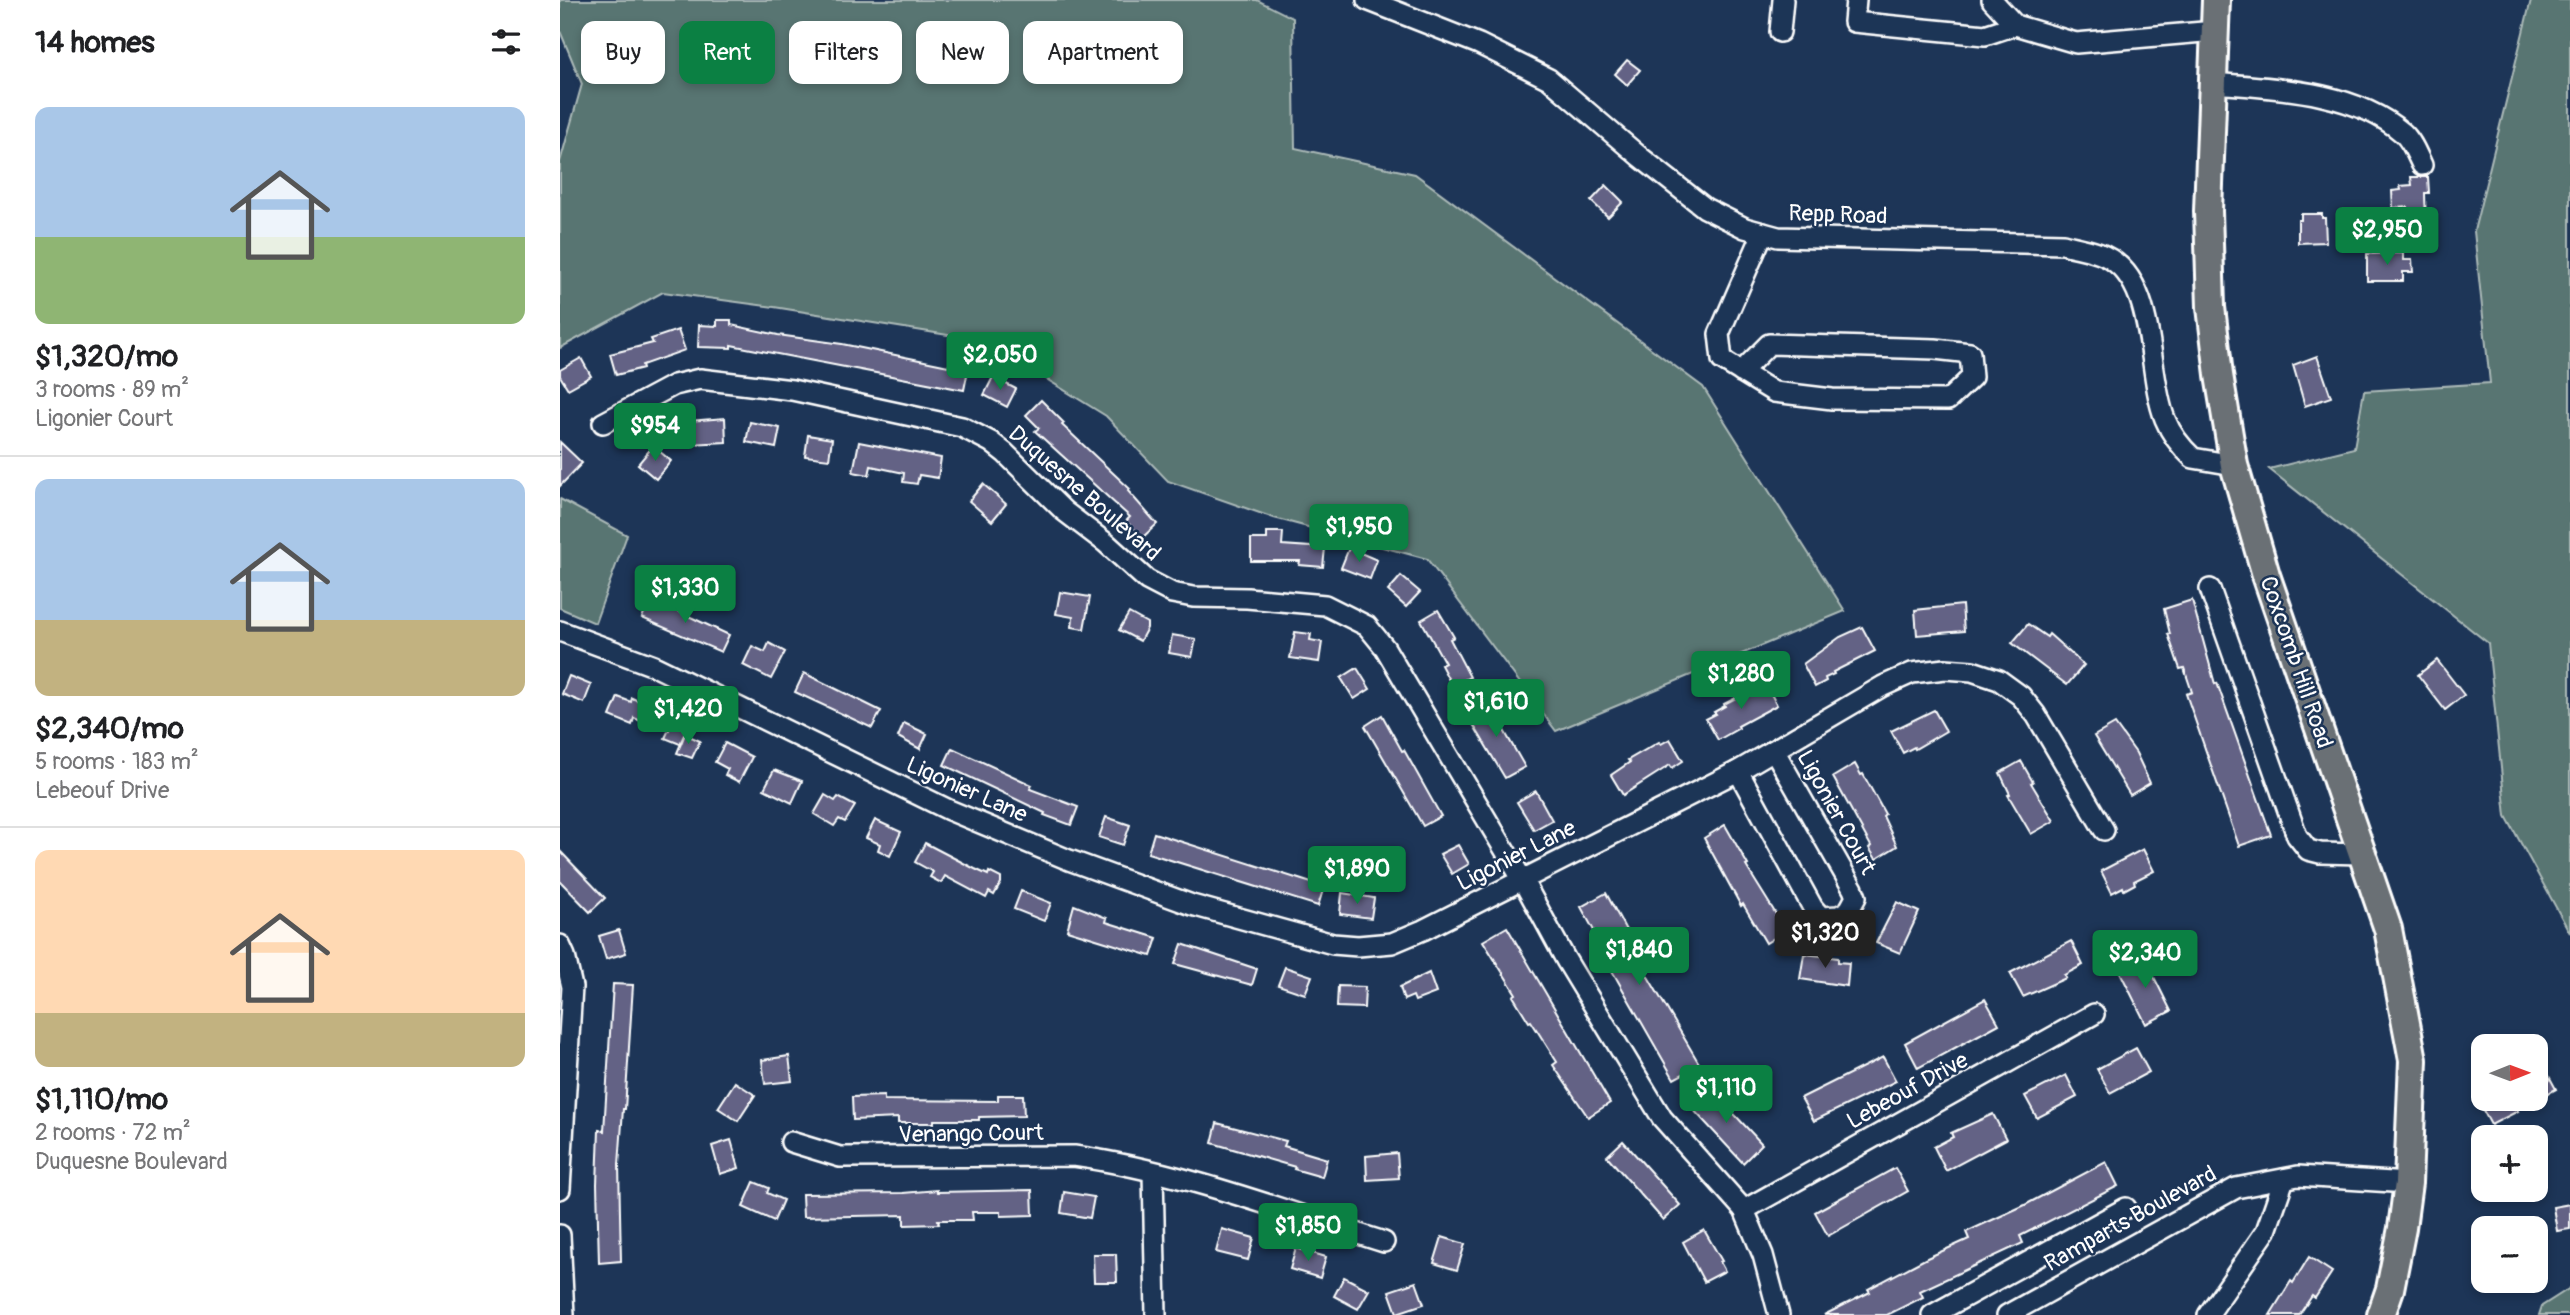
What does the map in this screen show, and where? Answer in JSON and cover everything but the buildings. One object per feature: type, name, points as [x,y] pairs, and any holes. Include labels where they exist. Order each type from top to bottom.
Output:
[{"type":"main road","name":"Coxcomb Hill Road","points":[[2216,0],[2208,211],[2211,307],[2234,465],[2266,575],[2388,929],[2413,1060],[2408,1182],[2397,1252],[2381,1315]]},
{"type":"street","name":"Repp Road","points":[[1367,0],[1479,44],[1549,79],[1704,208],[1745,229],[1778,237],[1838,240],[2063,244],[2105,256],[2123,269],[2135,287],[2142,305],[2164,417],[2173,435],[2193,458],[2234,465]]},
{"type":"street","points":[[1780,32],[1783,0]]},
{"type":"street","points":[[1856,0],[1854,22],[1985,36],[2015,25]]},
{"type":"street","points":[[1992,0],[2015,25],[2076,43],[2215,31]]},
{"type":"street","points":[[2213,83],[2297,90],[2343,102],[2383,118],[2405,135],[2422,165]]},
{"type":"street","points":[[1741,372],[1769,344],[1935,349],[1970,353],[1972,377],[1948,400],[1845,399],[1774,392],[1741,372],[1722,360],[1719,334],[1763,233]]},
{"type":"street","name":"Duquesne Boulevard","points":[[603,423],[674,386],[699,379],[792,390],[962,427],[998,447],[1064,511],[1147,580],[1172,593],[1193,597],[1247,597],[1325,605],[1367,626],[1385,648],[1522,878],[1566,960],[1662,1118],[1744,1210],[1763,1255],[1779,1315]]},
{"type":"street","points":[[2210,589],[2297,836],[2308,850],[2320,853],[2362,854]]},
{"type":"street","name":"Ligonier Lane","points":[[560,631],[654,666],[949,810],[1069,860],[1192,905],[1333,944],[1358,946],[1392,943],[1423,930],[1738,771],[1883,685],[1912,673],[1945,669],[1972,671],[1998,680],[2021,696],[2036,715],[2104,830]]},
{"type":"street","name":"Ligonier Court","points":[[1738,771],[1813,908],[1821,917],[1830,918],[1849,910],[1856,897],[1853,889],[1774,750]]},
{"type":"street","points":[[560,945],[572,987],[560,1189]]},
{"type":"street","name":"Lebeouf Drive","points":[[1744,1210],[2094,1014]]},
{"type":"street","name":"Venango Court","points":[[791,1142],[840,1157],[1074,1156],[1112,1161],[1240,1194],[1290,1213],[1384,1242]]},
{"type":"street","points":[[1153,1172],[1156,1315]]},
{"type":"street","name":"Ramparts Boulevard","points":[[2007,1315],[2236,1188],[2298,1176],[2408,1182]]},
{"type":"street","points":[[2208,1315],[2266,1231],[2284,1179]]},
{"type":"street","points":[[1932,1315],[2126,1208]]},
{"type":"street","points":[[560,1235],[564,1315]]},
{"type":"green space","points":[[560,0],[1257,0],[1293,18],[1295,148],[1415,174],[1703,387],[1845,611],[1556,731],[1427,559],[1274,518],[1168,481],[1106,416],[985,341],[663,292],[560,348],[560,162],[582,84],[665,84],[665,21],[581,21],[581,82],[560,31]]},
{"type":"green space","points":[[2531,0],[2570,0],[2570,933],[2506,816],[2488,643],[2269,469],[2354,448],[2364,391],[2490,383],[2474,231]]},
{"type":"green space","points":[[560,499],[627,535],[595,623],[560,608]]},
{"type":"green space","points":[[2570,1288],[2570,1315],[2539,1315],[2542,1306]]}]
